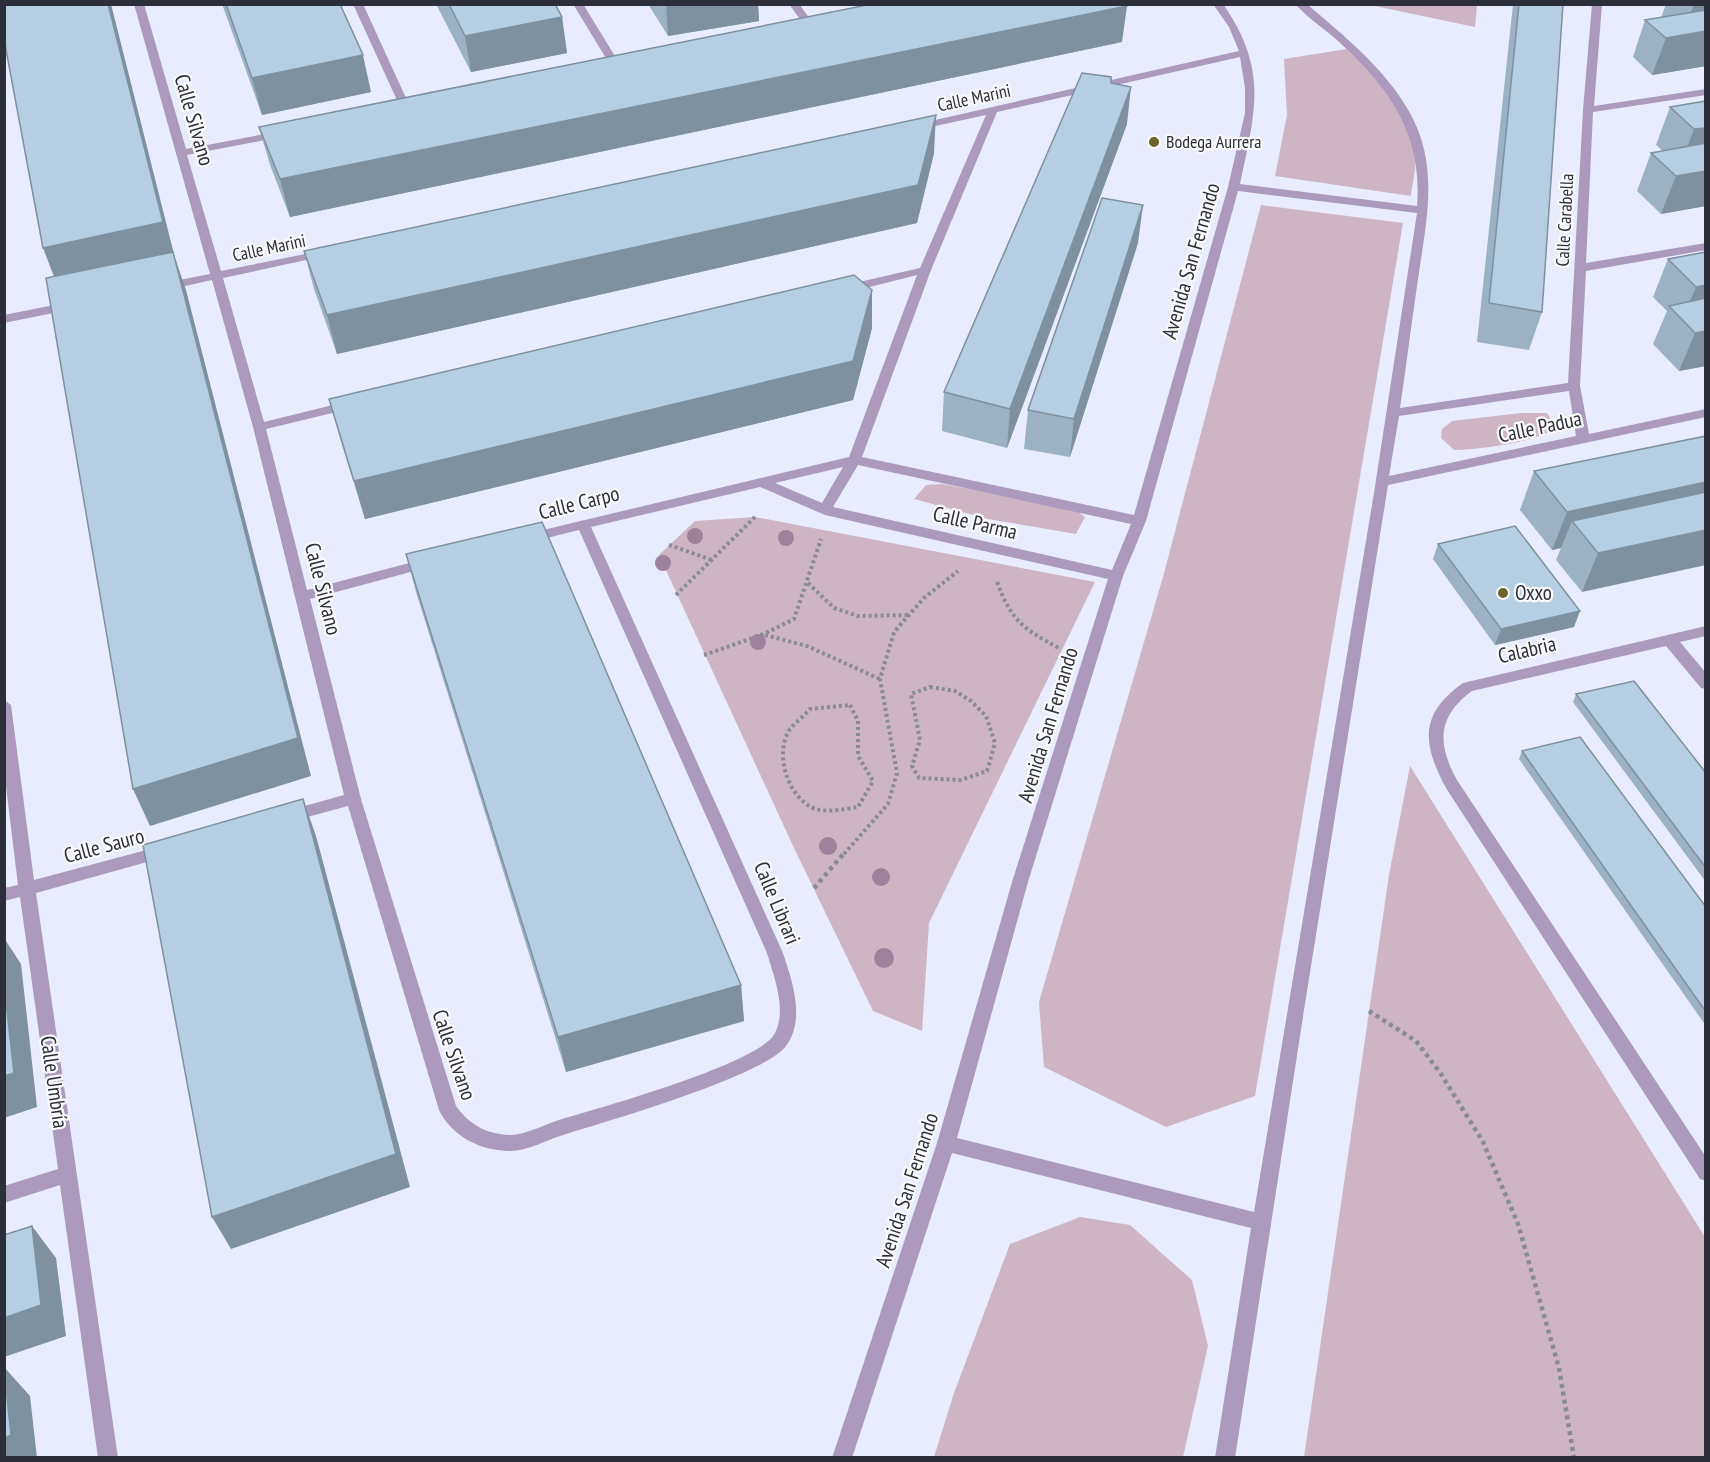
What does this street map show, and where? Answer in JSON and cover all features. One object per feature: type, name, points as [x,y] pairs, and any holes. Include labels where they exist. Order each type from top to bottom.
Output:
[{"type":"street","name":"Calle Silvano","points":[[139,4],[259,427],[353,799],[448,1110],[461,1128],[479,1139],[512,1143]]},
{"type":"street","points":[[358,4],[400,110],[418,107]]},
{"type":"street","points":[[578,4],[616,66]]},
{"type":"street","points":[[794,4],[817,26],[800,29]]},
{"type":"street","name":"Avenida San Fernando","points":[[842,1458],[946,1143],[1020,882],[1116,576],[1139,521],[1234,187],[1250,113],[1250,88],[1245,53],[1234,27],[1218,4]]},
{"type":"street","points":[[1225,1458],[1261,1222],[1394,413],[1421,210],[1424,168],[1417,134],[1403,106],[1365,62],[1300,4]]},
{"type":"street","name":"Calle Carabella","points":[[1584,438],[1574,386],[1588,111],[1598,4]]},
{"type":"street","name":"Calle Marini","points":[[911,129],[1245,53]]},
{"type":"street","points":[[604,68],[628,64]]},
{"type":"street","points":[[1588,111],[1706,92]]},
{"type":"street","points":[[761,482],[825,510],[854,460],[925,270],[992,112]]},
{"type":"street","points":[[182,153],[294,131]]},
{"type":"street","points":[[1234,187],[1421,210]]},
{"type":"street","points":[[1580,268],[1706,246]]},
{"type":"street","name":"Calle Marini","points":[[145,291],[343,249]]},
{"type":"street","points":[[833,292],[925,270]]},
{"type":"street","points":[[4,319],[86,303]]},
{"type":"street","points":[[1394,413],[1574,386]]},
{"type":"street","points":[[259,427],[362,402]]},
{"type":"street","name":"Calle Padua","points":[[1382,482],[1706,413]]},
{"type":"street","name":"Calle Parma","points":[[854,460],[1139,521]]},
{"type":"street","name":"Calle Carpo","points":[[516,541],[854,460]]},
{"type":"street","name":"Calle Parma","points":[[825,510],[1116,576]]},
{"type":"street","name":"Calle Librari","points":[[512,1143],[725,1073],[761,1057],[779,1044],[787,1028],[786,992],[775,953],[583,524]]},
{"type":"street","points":[[303,596],[437,561]]},
{"type":"street","name":"Calabria","points":[[1706,631],[1494,679],[1468,687],[1454,696],[1444,708],[1437,728],[1436,751],[1451,784],[1706,1173]]},
{"type":"street","points":[[1669,639],[1706,684]]},
{"type":"street","name":"Calle Umbría","points":[[4,705],[27,889],[108,1458]]},
{"type":"street","points":[[274,820],[353,799]]},
{"type":"street","name":"Calle Sauro","points":[[4,896],[184,845]]},
{"type":"street","points":[[946,1143],[1261,1222]]},
{"type":"street","points":[[4,1195],[67,1174]]},
{"type":"path","points":[[676,595],[755,517]]},
{"type":"path","points":[[704,655],[764,634],[794,619],[824,530]]},
{"type":"path","points":[[669,545],[712,560]]},
{"type":"path","points":[[814,888],[888,804],[897,773],[880,679],[894,632],[924,598],[966,565]]},
{"type":"path","points":[[993,571],[1008,610],[1033,634],[1062,650]]},
{"type":"path","points":[[808,583],[834,608],[842,611],[858,616],[909,615]]},
{"type":"path","points":[[764,634],[807,646],[880,679]]},
{"type":"path","points":[[930,687],[955,691],[971,701],[986,717],[995,742],[987,771],[962,780],[919,778],[912,766],[920,740],[911,694],[930,687]]},
{"type":"path","points":[[850,705],[858,721],[858,756],[873,782],[858,807],[836,810],[812,808],[794,791],[782,767],[789,731],[810,709],[850,705]]},
{"type":"path","points":[[1369,1011],[1416,1041],[1442,1074],[1484,1142],[1518,1224],[1528,1257],[1559,1368],[1574,1458]]},
{"type":"shaded area","points":[[1370,5],[1477,5],[1475,27]]},
{"type":"shaded area","points":[[1347,49],[1391,96],[1406,124],[1412,139],[1415,160],[1411,196],[1275,176],[1287,115],[1284,59]]},
{"type":"shaded area","points":[[1261,205],[1403,223],[1255,1096],[1166,1127],[1044,1067],[1039,1002],[1163,577]]},
{"type":"shaded area","points":[[1521,413],[1547,413],[1556,428],[1534,438],[1492,447],[1454,450],[1441,438],[1442,429],[1452,421]]},
{"type":"shaded area","points":[[942,484],[1073,508],[1085,517],[1076,534],[988,519],[914,499],[926,485]]},
{"type":"shaded area","points":[[755,517],[1095,582],[929,923],[922,1031],[873,1011],[794,848],[659,555],[695,521]]},
{"type":"shaded area","points":[[1410,766],[1705,1237],[1705,1457],[1304,1457],[1389,875]]},
{"type":"shaded area","points":[[1080,1217],[1130,1225],[1192,1280],[1208,1346],[1183,1457],[934,1457],[954,1393],[1010,1244]]},
{"type":"building","points":[[4,4],[108,4],[163,222],[43,248],[4,39]]},
{"type":"building","points":[[226,4],[340,4],[363,55],[252,78]]},
{"type":"building","points":[[449,4],[555,4],[562,17],[465,36]]},
{"type":"building","points":[[872,4],[1125,4],[1127,6],[280,179],[259,127]]},
{"type":"building","points":[[1519,4],[1563,4],[1542,312],[1489,303]]},
{"type":"building","points":[[1706,10],[1706,31],[1666,38],[1645,20]]},
{"type":"building","points":[[1082,73],[1111,77],[1111,83],[1131,87],[1010,409],[944,392]]},
{"type":"building","points":[[1706,101],[1706,128],[1694,129],[1670,107]]},
{"type":"building","points":[[936,115],[918,185],[327,315],[304,251]]},
{"type":"building","points":[[1706,143],[1706,171],[1676,176],[1651,153]]},
{"type":"building","points":[[1102,198],[1143,205],[1074,419],[1028,410]]},
{"type":"building","points":[[173,252],[298,738],[133,789],[46,278]]},
{"type":"building","points":[[1706,252],[1706,285],[1696,287],[1668,259]]},
{"type":"building","points":[[854,275],[872,290],[853,361],[354,481],[329,399]]},
{"type":"building","points":[[1706,298],[1706,331],[1695,333],[1669,306]]},
{"type":"building","points":[[1706,436],[1706,482],[1567,512],[1534,471]]},
{"type":"building","points":[[1706,492],[1706,530],[1598,553],[1572,521]]},
{"type":"building","points":[[542,522],[741,985],[558,1037],[406,554]]},
{"type":"building","name":"Oxxo","points":[[1515,526],[1580,611],[1501,629],[1438,544]]},
{"type":"building","points":[[1634,681],[1706,773],[1706,868],[1576,694]]},
{"type":"building","points":[[1580,737],[1706,907],[1706,1012],[1522,751]]},
{"type":"building","points":[[303,799],[396,1154],[212,1217],[143,845]]},
{"type":"building","points":[[4,985],[14,1073],[4,1076]]},
{"type":"building","points":[[32,1226],[41,1305],[4,1318],[4,1235]]},
{"type":"building","points":[[4,1371],[11,1435],[4,1438]]},
{"type":"place","name":"Bodega Aurrera","points":[[1154,142]]},
{"type":"place","name":"Oxxo","points":[[1503,593]]}]
